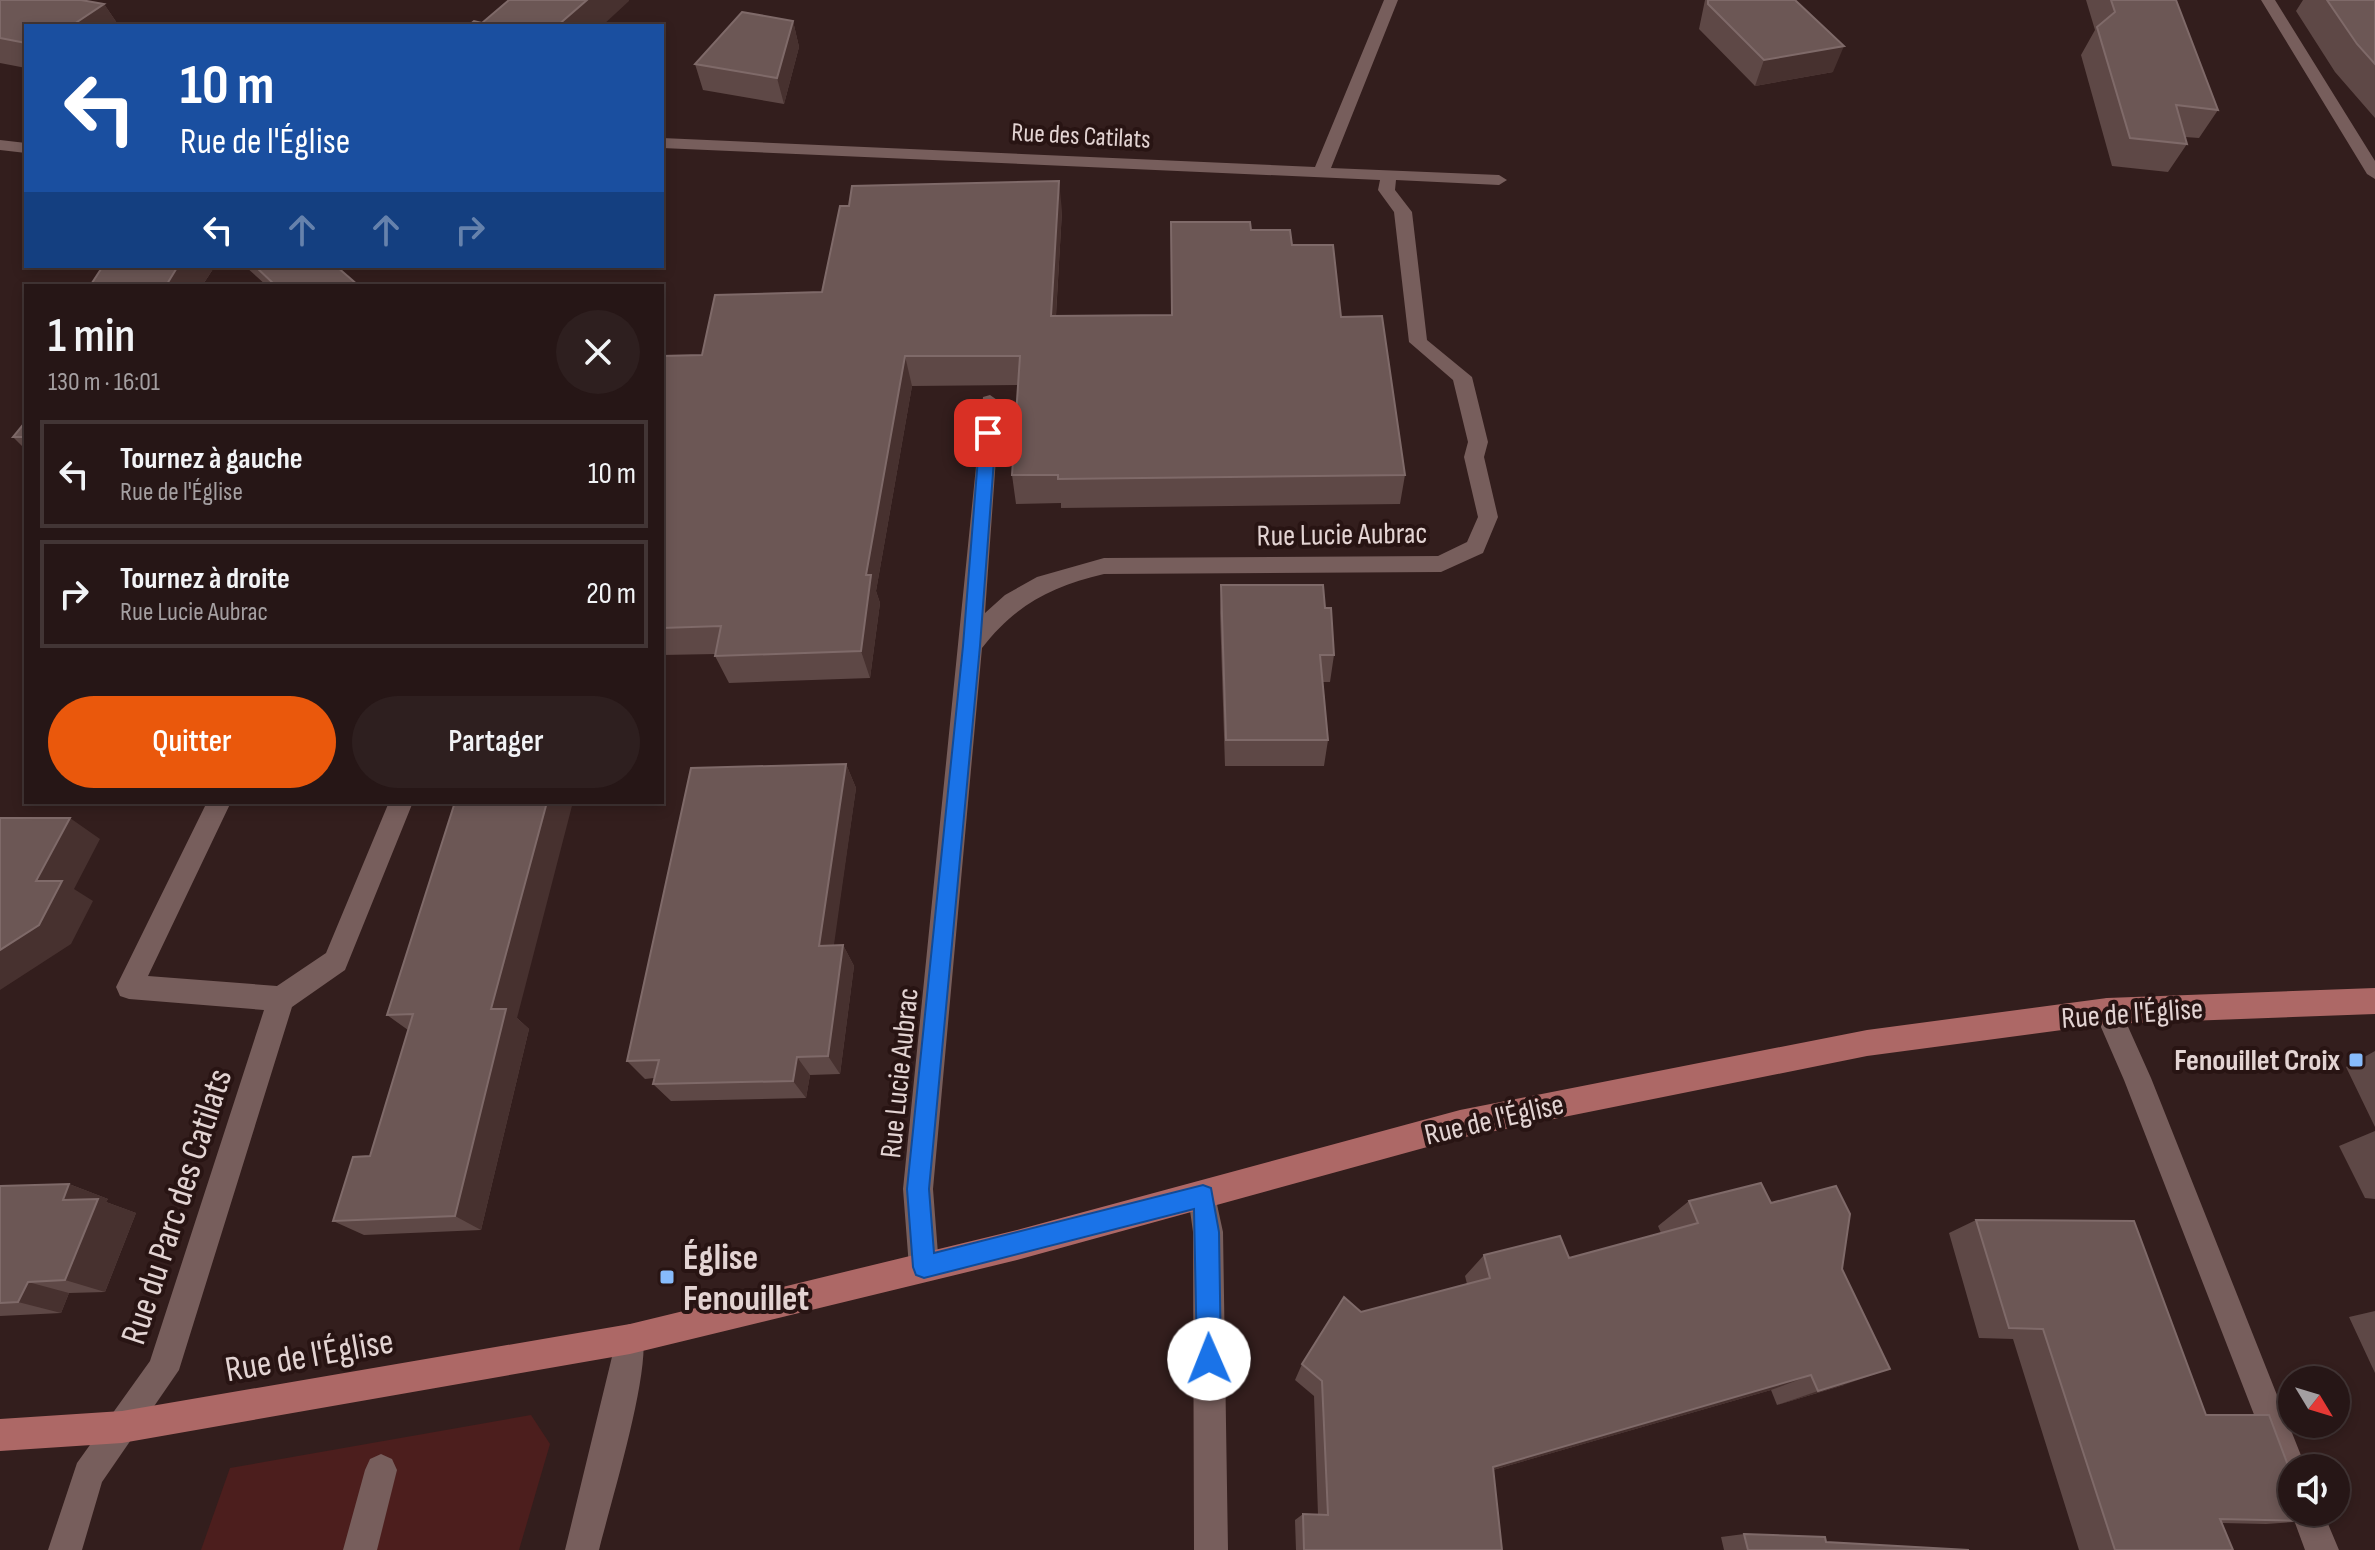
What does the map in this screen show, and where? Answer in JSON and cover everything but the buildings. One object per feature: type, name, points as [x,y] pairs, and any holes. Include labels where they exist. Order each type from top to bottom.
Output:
[{"type":"main road","name":"Rue de l'Église","points":[[0,1435],[122,1427],[630,1339],[1203,1196],[1460,1124],[1867,1043],[2107,1011],[2375,1001]]},
{"type":"street","points":[[1321,172],[1391,0]]},
{"type":"street","points":[[2268,0],[2375,174]]},
{"type":"street","name":"Rue des Catilats","points":[[664,143],[1499,180]]},
{"type":"street","points":[[0,145],[24,148]]},
{"type":"street","name":"Rue Lucie Aubrac","points":[[971,646],[996,612],[1035,586],[1066,574],[1104,566],[1441,564],[1475,547],[1488,517],[1474,457],[1478,442],[1462,377],[1418,342],[1403,212],[1386,190],[1389,175]]},
{"type":"street","name":"Rue Lucie Aubrac","points":[[924,1267],[918,1189],[971,646],[990,402]]},
{"type":"street","points":[[218,804],[129,987],[281,999],[336,961],[400,804]]},
{"type":"street","name":"Rue du Parc des Catilats","points":[[65,1550],[88,1474],[163,1370],[281,999]]},
{"type":"street","points":[[2107,1011],[2137,1078],[2285,1454]]},
{"type":"street","points":[[1203,1196],[1208,1232],[1211,1550]]},
{"type":"street","points":[[582,1550],[624,1381],[630,1339]]},
{"type":"street","points":[[360,1550],[381,1470]]},
{"type":"street","points":[[2313,1526],[2322,1550]]},
{"type":"shaded area","points":[[531,1415],[550,1444],[519,1550],[201,1550],[230,1468]]},
{"type":"place","name":"Fenouillet Croix","points":[[2356,1060]]},
{"type":"place","name":"Église Fenouillet","points":[[667,1277]]},
{"type":"route","points":[[988,433],[971,646],[918,1189],[924,1267],[1203,1196],[1208,1232],[1209,1359]]}]
